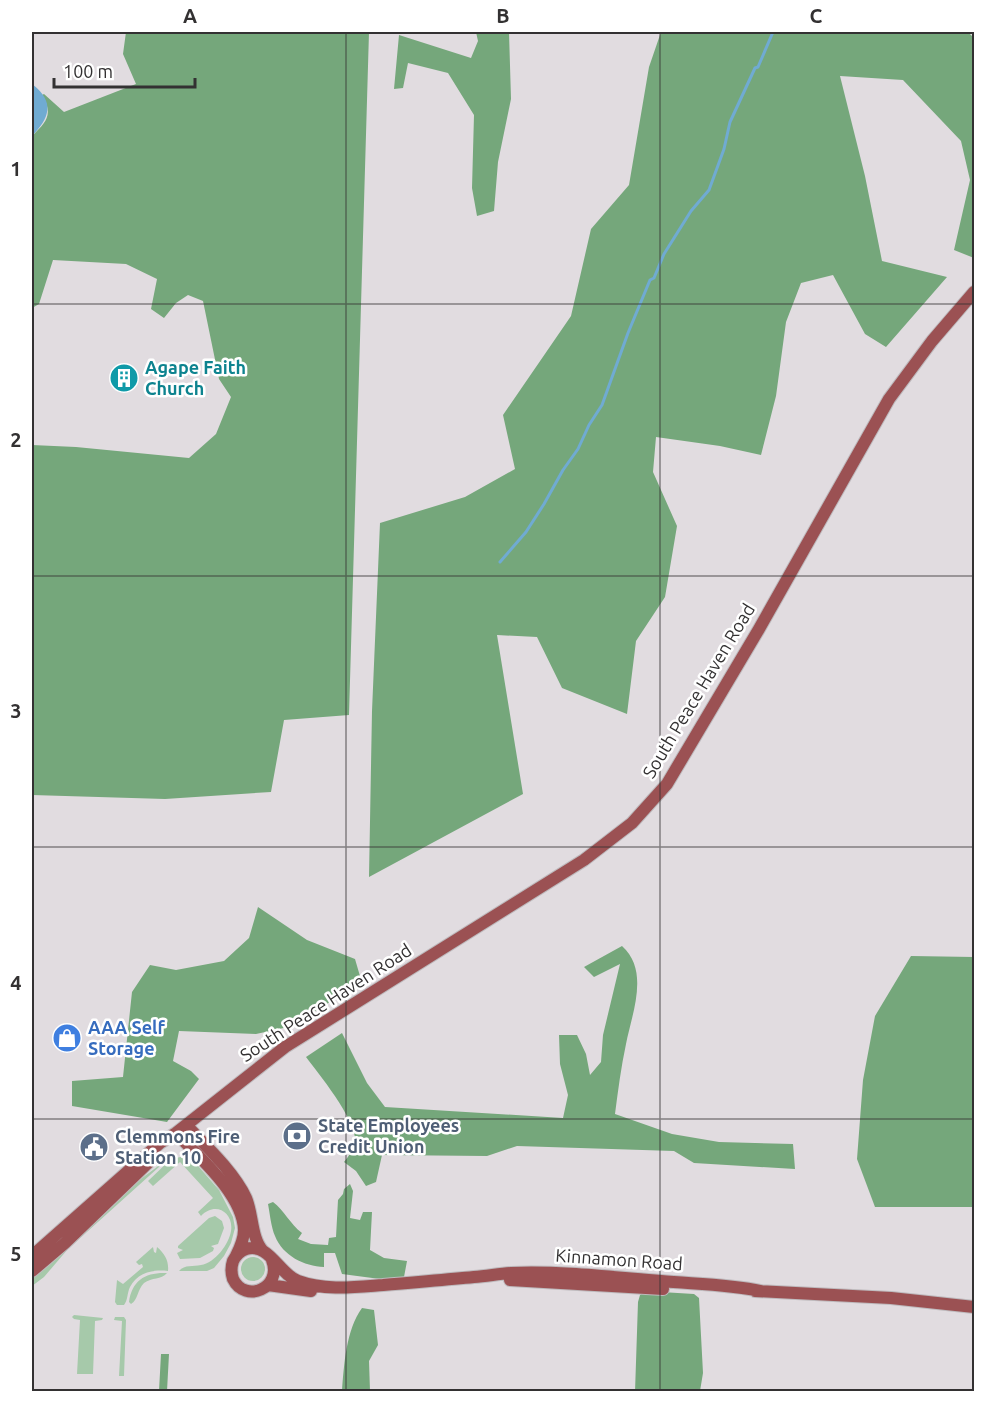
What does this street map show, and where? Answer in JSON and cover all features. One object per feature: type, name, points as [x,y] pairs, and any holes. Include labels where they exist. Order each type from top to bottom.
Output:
[{"type":"main road","name":"South Peace Haven Road","points":[[32,1271],[65,1243],[176,1133],[285,1047],[584,860],[632,823],[667,784],[759,629],[889,399],[932,341],[975,292]]},
{"type":"main road","name":"Kinnamon Road","points":[[186,1125],[242,1191],[250,1208],[258,1245],[263,1251],[283,1272],[297,1281],[330,1288]]},
{"type":"main road","name":"South Peace Haven Road","points":[[32,1256],[125,1172],[176,1133]]},
{"type":"main road","name":"Kinnamon Road","points":[[176,1133],[216,1177],[238,1206],[244,1233],[231,1272],[238,1285],[251,1291],[262,1290],[268,1285],[317,1291],[330,1288],[476,1277],[662,1289],[975,1299]]},
{"type":"main road","points":[[235,1257],[248,1249],[263,1251]]},
{"type":"main road","points":[[268,1285],[274,1272],[272,1260]]},
{"type":"main road","name":"Kinnamon Road","points":[[891,1298],[975,1307]]},
{"type":"green space","points":[[126,32],[369,32],[349,715],[284,720],[271,792],[165,799],[32,795],[32,445],[189,458],[216,434],[231,397],[219,379],[203,301],[188,295],[176,303],[164,318],[151,309],[157,279],[126,264],[53,260],[39,304],[32,308],[32,136],[47,118],[46,102],[42,95],[44,94],[64,112],[136,84],[123,54]]},
{"type":"green space","points":[[476,32],[509,32],[511,99],[498,162],[494,211],[477,216],[472,188],[474,115],[448,73],[408,63],[403,88],[394,89],[399,35],[471,58],[478,41]]},
{"type":"green space","points":[[661,32],[968,32],[974,38],[974,258],[954,250],[970,180],[961,141],[903,80],[840,76],[865,176],[882,261],[947,277],[886,347],[865,334],[833,275],[801,283],[786,322],[776,396],[761,455],[720,446],[656,437],[653,472],[677,526],[665,597],[636,641],[627,714],[562,688],[537,637],[497,635],[523,794],[369,877],[372,711],[380,523],[465,497],[515,469],[503,415],[571,316],[591,229],[629,185],[649,67]]},
{"type":"green space","points":[[258,907],[307,940],[355,959],[362,983],[288,1027],[256,1034],[179,1031],[173,1061],[191,1071],[199,1079],[167,1122],[72,1106],[72,1081],[123,1077],[132,992],[150,965],[176,970],[224,961],[249,938]]},
{"type":"green space","points":[[622,946],[630,956],[635,968],[637,993],[615,1114],[672,1134],[719,1142],[793,1144],[795,1169],[694,1163],[674,1151],[517,1146],[487,1156],[382,1155],[376,1182],[366,1186],[356,1171],[344,1162],[354,1147],[354,1132],[344,1110],[306,1057],[342,1033],[367,1083],[385,1107],[563,1118],[568,1095],[560,1064],[559,1035],[577,1035],[586,1054],[590,1075],[601,1062],[603,1035],[620,964],[594,977],[584,967]]},
{"type":"green space","points":[[911,956],[974,957],[974,1207],[875,1207],[857,1159],[863,1080],[875,1016]]},
{"type":"green space","points":[[180,1157],[192,1159],[219,1190],[233,1217],[235,1228],[231,1243],[214,1268],[207,1271],[179,1271],[186,1267],[206,1263],[216,1257],[230,1236],[231,1224],[227,1214],[212,1209],[201,1216],[198,1212],[213,1198],[180,1162],[153,1186],[148,1181],[170,1160]]},
{"type":"green space","points":[[169,1158],[68,1249],[44,1277],[32,1286],[32,1274],[122,1193]]},
{"type":"green space","points":[[350,1184],[353,1191],[350,1218],[360,1220],[363,1212],[372,1212],[370,1250],[384,1258],[407,1261],[404,1277],[380,1279],[342,1274],[335,1253],[324,1253],[324,1267],[316,1266],[295,1259],[279,1243],[272,1229],[268,1204],[273,1202],[277,1205],[302,1233],[298,1239],[311,1244],[328,1245],[329,1238],[336,1237],[338,1200]]},
{"type":"green space","points":[[215,1216],[222,1221],[224,1228],[218,1244],[211,1246],[214,1248],[213,1251],[200,1258],[180,1259],[177,1253],[183,1250],[178,1246],[209,1218]]},
{"type":"green space","points":[[153,1247],[154,1252],[156,1253],[157,1247],[164,1255],[168,1271],[151,1271],[141,1275],[130,1287],[124,1305],[117,1305],[115,1302],[117,1280],[123,1284],[143,1267],[142,1264],[139,1265],[136,1262]]},
{"type":"green space","points":[[253,1257],[261,1261],[265,1269],[261,1277],[253,1281],[245,1277],[241,1269],[245,1261]]},
{"type":"green space","points":[[167,1273],[144,1283],[133,1302],[131,1304],[129,1302],[133,1288],[141,1279],[153,1274]]},
{"type":"green space","points":[[645,1291],[694,1294],[699,1298],[703,1373],[700,1391],[635,1392],[638,1302],[640,1295]]},
{"type":"green space","points":[[362,1308],[374,1310],[378,1345],[369,1361],[370,1391],[342,1391],[349,1337]]},
{"type":"green space","points":[[74,1315],[103,1318],[95,1321],[93,1374],[77,1374],[80,1320],[74,1319],[72,1317]]},
{"type":"green space","points":[[115,1317],[124,1317],[126,1320],[124,1376],[119,1376],[122,1321],[114,1320]]},
{"type":"green space","points":[[161,1354],[169,1354],[167,1391],[159,1391]]},
{"type":"water","points":[[32,84],[44,97],[47,110],[43,122],[32,136]]},
{"type":"waterway","points":[[500,562],[526,532],[578,449],[589,425],[602,405],[650,280],[654,278],[664,254],[691,211],[709,190],[724,149],[730,122],[773,32]]},
{"type":"place","name":"Agape Faith Church","points":[[124,378]]},
{"type":"place","name":"AAA Self Storage","points":[[67,1038]]},
{"type":"place","name":"State Employees Credit Union","points":[[297,1136]]},
{"type":"place","name":"Clemmons Fire Station 10","points":[[94,1147]]}]
